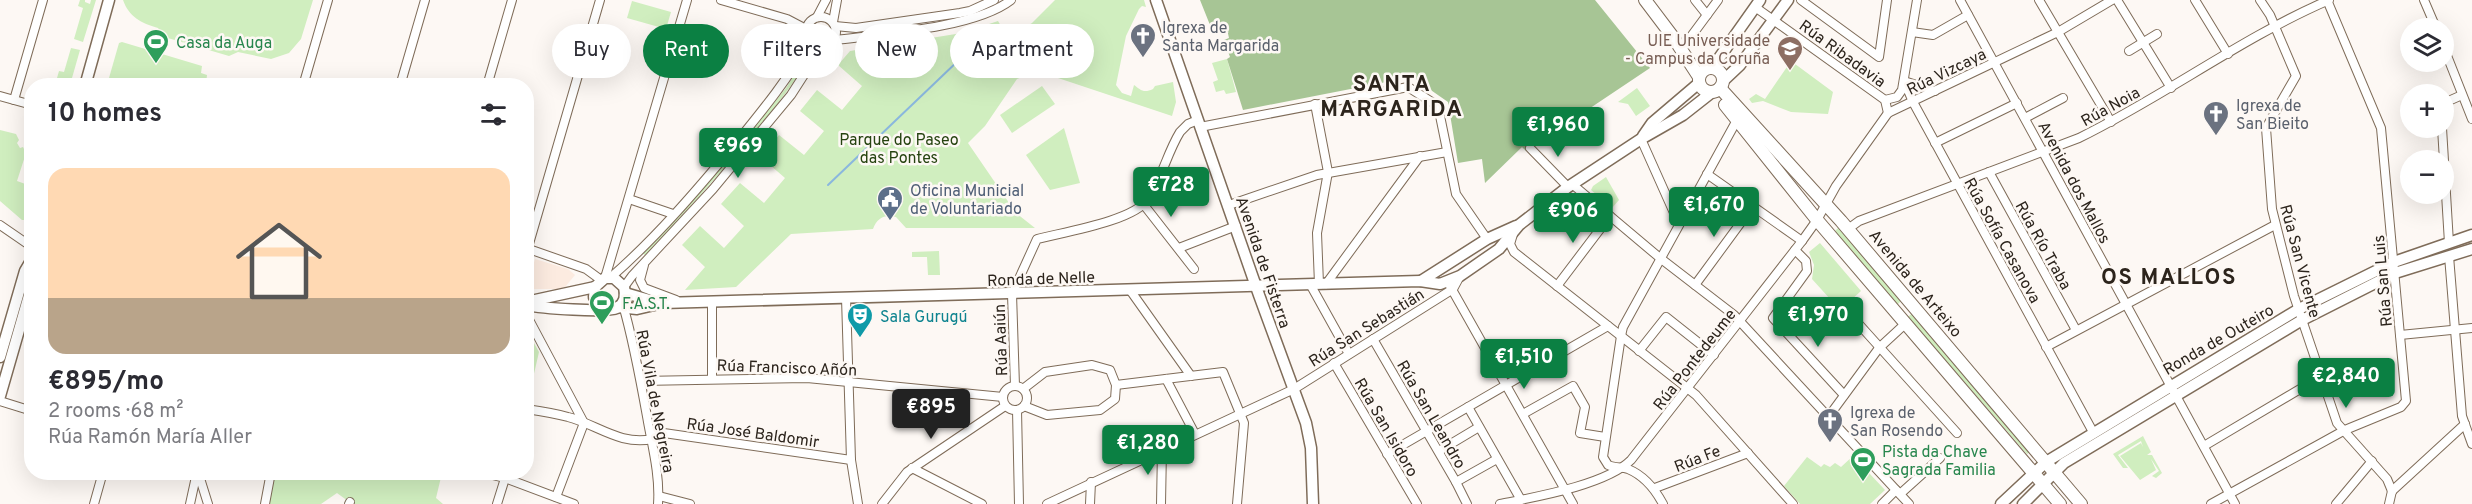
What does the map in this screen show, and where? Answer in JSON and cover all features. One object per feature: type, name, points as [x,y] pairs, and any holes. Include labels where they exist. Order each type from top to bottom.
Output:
[{"type":"main road","points":[[1645,0],[1704,74]]},
{"type":"main road","points":[[1664,24],[1684,46],[1704,74],[1703,90],[1717,88],[1721,74],[1704,74]]},
{"type":"main road","name":"Avenida de Arteixo","points":[[1717,88],[1737,120],[1817,220],[2060,504]]},
{"type":"main road","name":"Avenida de Arteixo","points":[[1717,88],[1848,229],[2081,504]]},
{"type":"street","points":[[14,100],[43,0]]},
{"type":"street","points":[[87,78],[110,0]]},
{"type":"street","points":[[305,78],[328,0]]},
{"type":"street","points":[[402,78],[425,0]]},
{"type":"street","points":[[489,78],[512,0]]},
{"type":"street","points":[[534,226],[600,0]]},
{"type":"street","points":[[603,309],[594,297],[603,281],[629,199],[687,0]]},
{"type":"street","points":[[721,0],[787,19],[796,24]]},
{"type":"street","points":[[809,24],[817,17],[826,0]]},
{"type":"street","points":[[834,24],[837,0]]},
{"type":"street","points":[[843,39],[959,22],[988,13],[1011,0]]},
{"type":"street","name":"Avenida de Fisterra","points":[[1156,0],[1310,436],[1313,504]]},
{"type":"street","points":[[1695,0],[1707,15]]},
{"type":"street","points":[[1684,46],[1718,0]]},
{"type":"street","name":"Ronda de Nelle","points":[[623,300],[683,303],[1420,282],[1450,286],[1460,276],[1499,249],[1519,225],[1570,185],[1683,115],[1717,88],[1740,65],[1788,0]]},
{"type":"street","points":[[1801,0],[1879,57],[1887,0]]},
{"type":"street","points":[[1885,100],[1897,97],[1902,90],[1917,0]]},
{"type":"street","name":"Avenida dos Mallos","points":[[1960,0],[2235,504]]},
{"type":"street","points":[[2038,0],[2111,122]]},
{"type":"street","name":"Rúa Vizcaya","points":[[1888,113],[2058,32],[2112,0]]},
{"type":"street","points":[[2117,0],[2171,88]]},
{"type":"street","points":[[2195,0],[2228,54]]},
{"type":"street","points":[[2260,0],[2274,26]]},
{"type":"street","name":"Rúa Noia","points":[[1848,229],[1860,221],[2079,138],[2171,88],[2274,26],[2328,0]]},
{"type":"street","name":"Rúa San Luis","points":[[2328,0],[2381,128],[2406,401],[2401,407],[2345,430]]},
{"type":"street","points":[[2424,0],[2432,18]]},
{"type":"street","points":[[843,26],[868,27],[970,11],[989,1]]},
{"type":"street","name":"Ronda de Nelle","points":[[1641,139],[1652,123],[1704,74],[1757,3],[1774,20]]},
{"type":"street","points":[[1912,32],[1933,34],[1968,15]]},
{"type":"street","points":[[817,17],[826,17],[834,24]]},
{"type":"street","name":"Rúa Ribadavia","points":[[1774,20],[1885,100],[1888,113]]},
{"type":"street","name":"Rúa San Vicente","points":[[2274,26],[2296,76],[2266,128],[2275,225],[2337,423],[2387,479],[2392,490]]},
{"type":"street","points":[[2128,51],[2157,34]]},
{"type":"street","points":[[2454,72],[2472,119]]},
{"type":"street","points":[[603,281],[637,253],[673,214],[786,78]]},
{"type":"street","points":[[534,305],[570,310],[603,309],[623,300],[645,261],[713,189],[791,95],[802,78]]},
{"type":"street","points":[[1904,81],[1935,91]]},
{"type":"street","name":"Rúa Sofía Casanova","points":[[1904,81],[1957,184],[2093,432]]},
{"type":"street","points":[[1012,294],[1037,239],[1123,216],[1144,205],[1157,183],[1180,132],[1188,124],[1408,87],[1438,106],[1456,194],[1487,239]]},
{"type":"street","points":[[2454,99],[2463,95]]},
{"type":"street","points":[[0,96],[24,103]]},
{"type":"street","points":[[2025,118],[2062,98]]},
{"type":"street","points":[[1935,143],[2017,103]]},
{"type":"street","points":[[1315,104],[1328,172],[1317,233],[1318,284],[1349,354]]},
{"type":"street","points":[[1826,205],[1888,113]]},
{"type":"street","points":[[1663,504],[1655,488],[1635,473],[1612,467],[1604,461],[1605,437],[1621,336],[1623,327],[1660,258],[1737,120]]},
{"type":"street","points":[[2443,138],[2449,243]]},
{"type":"street","points":[[1641,139],[1679,224]]},
{"type":"street","points":[[1530,148],[1570,185],[1740,321],[1909,504]]},
{"type":"street","points":[[1229,205],[1328,172],[1447,152]]},
{"type":"street","points":[[1318,284],[1420,156]]},
{"type":"street","name":"Rúa Río Traba","points":[[1989,172],[2076,330]]},
{"type":"street","points":[[1707,174],[1802,241]]},
{"type":"street","points":[[629,199],[673,214]]},
{"type":"street","points":[[1144,205],[1194,269]]},
{"type":"street","name":"Rúa Pontedeume","points":[[1622,468],[1688,389],[1802,241],[1826,205]]},
{"type":"street","points":[[1695,285],[1753,206]]},
{"type":"street","points":[[1557,286],[1610,216]]},
{"type":"street","points":[[0,225],[24,241]]},
{"type":"street","points":[[1514,252],[1510,244],[1519,225]]},
{"type":"street","name":"Ronda de Nelle","points":[[1420,282],[1487,239],[1519,225]]},
{"type":"street","points":[[2046,347],[2275,225]]},
{"type":"street","points":[[1179,248],[1236,226]]},
{"type":"street","name":"Ronda de Outeiro","points":[[2001,504],[2032,472],[2046,462],[2171,384],[2301,314],[2394,268],[2472,235]]},
{"type":"street","points":[[1499,249],[1508,248],[1514,252],[1688,389],[1793,504]]},
{"type":"street","name":"Ronda de Outeiro","points":[[2394,268],[2472,249]]},
{"type":"street","points":[[1795,250],[1808,264],[1808,271],[1773,318],[1844,395]]},
{"type":"street","points":[[534,252],[586,269],[603,281]]},
{"type":"street","points":[[2449,256],[2462,416],[2472,444]]},
{"type":"street","points":[[645,261],[640,276],[644,288],[683,303]]},
{"type":"street","points":[[0,357],[24,274]]},
{"type":"street","points":[[1432,276],[1450,286],[1573,504]]},
{"type":"street","points":[[534,302],[603,281],[618,280],[623,300]]},
{"type":"street","name":"Rúa San Sebastián","points":[[1047,504],[1294,389],[1450,286]]},
{"type":"street","points":[[1130,290],[1191,376]]},
{"type":"street","name":"Rúa Aaiún","points":[[1012,294],[1019,388],[1027,399],[1020,408],[1019,504]]},
{"type":"street","points":[[846,298],[851,460],[858,504]]},
{"type":"street","name":"Ronda de Nelle","points":[[623,300],[637,309],[663,303]]},
{"type":"street","name":"Rúa Vila de Negreira","points":[[623,300],[651,435],[658,500]]},
{"type":"street","points":[[712,302],[712,378]]},
{"type":"street","points":[[627,320],[637,309]]},
{"type":"street","points":[[1847,311],[1957,433]]},
{"type":"street","points":[[0,396],[24,314]]},
{"type":"street","name":"Ronda de Outeiro","points":[[2023,504],[2064,463],[2177,396],[2301,314]]},
{"type":"street","points":[[1639,351],[1666,317],[1714,355]]},
{"type":"street","points":[[1829,416],[1879,348],[1905,324]]},
{"type":"street","points":[[1387,454],[1608,326]]},
{"type":"street","points":[[2400,335],[2472,328]]},
{"type":"street","points":[[534,329],[584,423],[556,497]]},
{"type":"street","name":"Rúa San Leandro","points":[[1372,339],[1467,504]]},
{"type":"street","name":"Rúa San Isidoro","points":[[1334,363],[1417,504]]},
{"type":"street","points":[[882,504],[912,468],[1004,402],[1008,388],[1019,388],[1045,372],[1092,365],[1110,370],[1116,385],[1223,372],[1244,423],[1237,504]]},
{"type":"street","points":[[2204,446],[2322,376]]},
{"type":"street","name":"Rúa Francisco Añón","points":[[641,381],[712,378],[807,378],[849,381],[1004,402],[1047,415],[1100,410],[1115,399],[1116,385]]},
{"type":"street","points":[[1166,379],[1195,434]]},
{"type":"street","points":[[1523,414],[1573,386],[1584,407],[1580,433],[1605,437]]},
{"type":"street","points":[[0,401],[24,408]]},
{"type":"street","points":[[1468,407],[1521,500]]},
{"type":"street","name":"Rúa José Baldomir","points":[[534,410],[569,417],[621,438],[642,441],[651,435],[851,460]]},
{"type":"street","points":[[2388,504],[2392,490],[2465,424]]},
{"type":"street","points":[[1438,451],[1479,427]]},
{"type":"street","points":[[2211,504],[2345,430]]},
{"type":"street","points":[[1161,504],[1162,449]]},
{"type":"street","name":"Rúa Fe","points":[[1655,488],[1748,453]]},
{"type":"street","points":[[1882,504],[1940,458]]},
{"type":"street","points":[[1456,482],[1497,459]]},
{"type":"street","points":[[2336,504],[2372,461]]},
{"type":"street","points":[[912,468],[982,504]]},
{"type":"street","points":[[1500,504],[1566,491],[1622,468]]},
{"type":"street","points":[[94,504],[101,480]]},
{"type":"street","points":[[190,504],[196,480]]},
{"type":"street","points":[[200,480],[208,504]]},
{"type":"street","points":[[265,504],[270,480]]},
{"type":"street","points":[[497,504],[504,480]]},
{"type":"street","points":[[517,480],[574,504]]},
{"type":"street","points":[[1090,504],[1091,482]]},
{"type":"street","points":[[658,500],[690,504]]},
{"type":"shaded area","points":[[535,259],[568,269],[575,275],[565,287],[534,289]]},
{"type":"green space","points":[[80,0],[85,0],[90,4],[91,0],[96,0],[83,42],[74,39],[83,8],[78,6]]},
{"type":"green space","points":[[123,0],[313,0],[301,39],[289,53],[271,59],[238,52],[229,56],[161,36],[158,28],[132,15]]},
{"type":"green space","name":"Parque do Paseo das Pontes","points":[[1055,0],[1144,0],[1146,7],[1142,6],[1139,9],[1126,36],[1116,85],[1122,93],[1131,96],[1134,85],[1147,91],[1155,86],[1173,82],[1176,102],[1172,116],[1058,78],[1094,78],[1094,24],[1030,24]]},
{"type":"green space","points":[[1200,0],[1595,0],[1650,68],[1526,151],[1522,147],[1485,183],[1482,159],[1458,163],[1448,102],[1412,77],[1243,110],[1227,59],[1230,57],[1224,40],[1229,38],[1227,29],[1218,32],[1215,24],[1210,25]]},
{"type":"green space","points":[[632,1],[671,12],[667,24],[648,24],[627,18]]},
{"type":"green space","name":"Parque do Paseo das Pontes","points":[[950,35],[950,78],[1020,78],[985,126],[968,143],[1016,213],[1035,228],[906,228],[896,217],[885,217],[877,222],[873,229],[791,234],[736,287],[685,290],[705,267],[682,245],[700,226],[724,248],[744,226],[721,204],[740,183],[764,203],[785,178],[761,157],[779,135],[804,155],[824,131],[800,111],[817,90],[842,110],[862,86],[843,69],[843,59],[850,51],[855,50],[855,78],[938,78],[938,37]]},
{"type":"green space","name":"Casa da Auga","points":[[119,43],[202,66],[201,73],[207,75],[207,78],[109,78]]},
{"type":"green space","points":[[71,48],[80,50],[72,78],[57,78],[59,71],[64,72]]},
{"type":"green space","points":[[1227,59],[1236,92],[1226,94],[1224,90],[1216,92],[1213,82],[1218,80],[1212,63]]},
{"type":"green space","points":[[1791,61],[1833,92],[1828,114],[1791,112],[1763,101],[1752,103],[1749,99],[1756,94],[1765,99]]},
{"type":"green space","points":[[792,78],[796,78],[750,138],[698,197],[645,255],[642,253],[729,158]]},
{"type":"green space","points":[[1042,86],[1055,104],[1012,133],[1000,115]]},
{"type":"green space","points":[[1637,88],[1650,106],[1636,116],[1628,104],[1618,102]]},
{"type":"green space","points":[[1064,128],[1080,183],[1050,190],[1026,155]]},
{"type":"green space","points":[[0,130],[16,134],[19,140],[17,143],[20,148],[24,149],[24,159],[17,181],[24,184],[24,220],[0,201]]},
{"type":"green space","points":[[1606,177],[1619,200],[1612,208],[1591,190]]},
{"type":"green space","points":[[1839,227],[1902,300],[1896,306],[1833,233]]},
{"type":"green space","points":[[1820,243],[1861,291],[1840,310],[1812,279],[1814,265],[1809,252]]},
{"type":"green space","points":[[939,251],[940,275],[928,275],[927,257],[912,257],[912,252]]},
{"type":"green space","points":[[1913,313],[2031,451],[2027,454],[1906,318]]},
{"type":"green space","points":[[534,343],[539,352],[534,374]]},
{"type":"green space","points":[[2143,436],[2151,452],[2147,455],[2152,455],[2162,473],[2156,478],[2152,476],[2159,471],[2151,459],[2156,470],[2140,480],[2120,456],[2141,443],[2143,447],[2141,441],[2118,455],[2128,468],[2123,468],[2113,454]]},
{"type":"green space","points":[[1853,456],[1885,490],[1870,504],[1800,504],[1784,486],[1807,457],[1821,467],[1824,464],[1830,467],[1835,463],[1841,467]]},
{"type":"green space","points":[[273,480],[440,480],[436,498],[443,504],[352,504],[337,493],[321,504],[269,504]]},
{"type":"waterway","points":[[828,185],[950,69]]},
{"type":"place","name":"Igrexa de Santa Margarida","points":[[1143,59]]},
{"type":"place","name":"Casa da Auga","points":[[156,65]]},
{"type":"place","name":"UIE Universidade - Campus da Coruña","points":[[1790,72]]},
{"type":"place","name":"Igrexa de San Bieito","points":[[2216,137]]},
{"type":"place","name":"Oficina Municial de Voluntariado","points":[[890,222]]},
{"type":"place","name":"F.A.S.T.","points":[[602,326]]},
{"type":"place","name":"Sala Gurugú","points":[[860,339]]},
{"type":"place","name":"Igrexa de San Rosendo","points":[[1830,444]]},
{"type":"place","name":"Pista da Chave Sagrada Familia","points":[[1863,483]]},
{"type":"district","name":"SANTA MARGARIDA","points":[[1392,96]]},
{"type":"district","name":"OS MALLOS","points":[[2169,276]]}]
